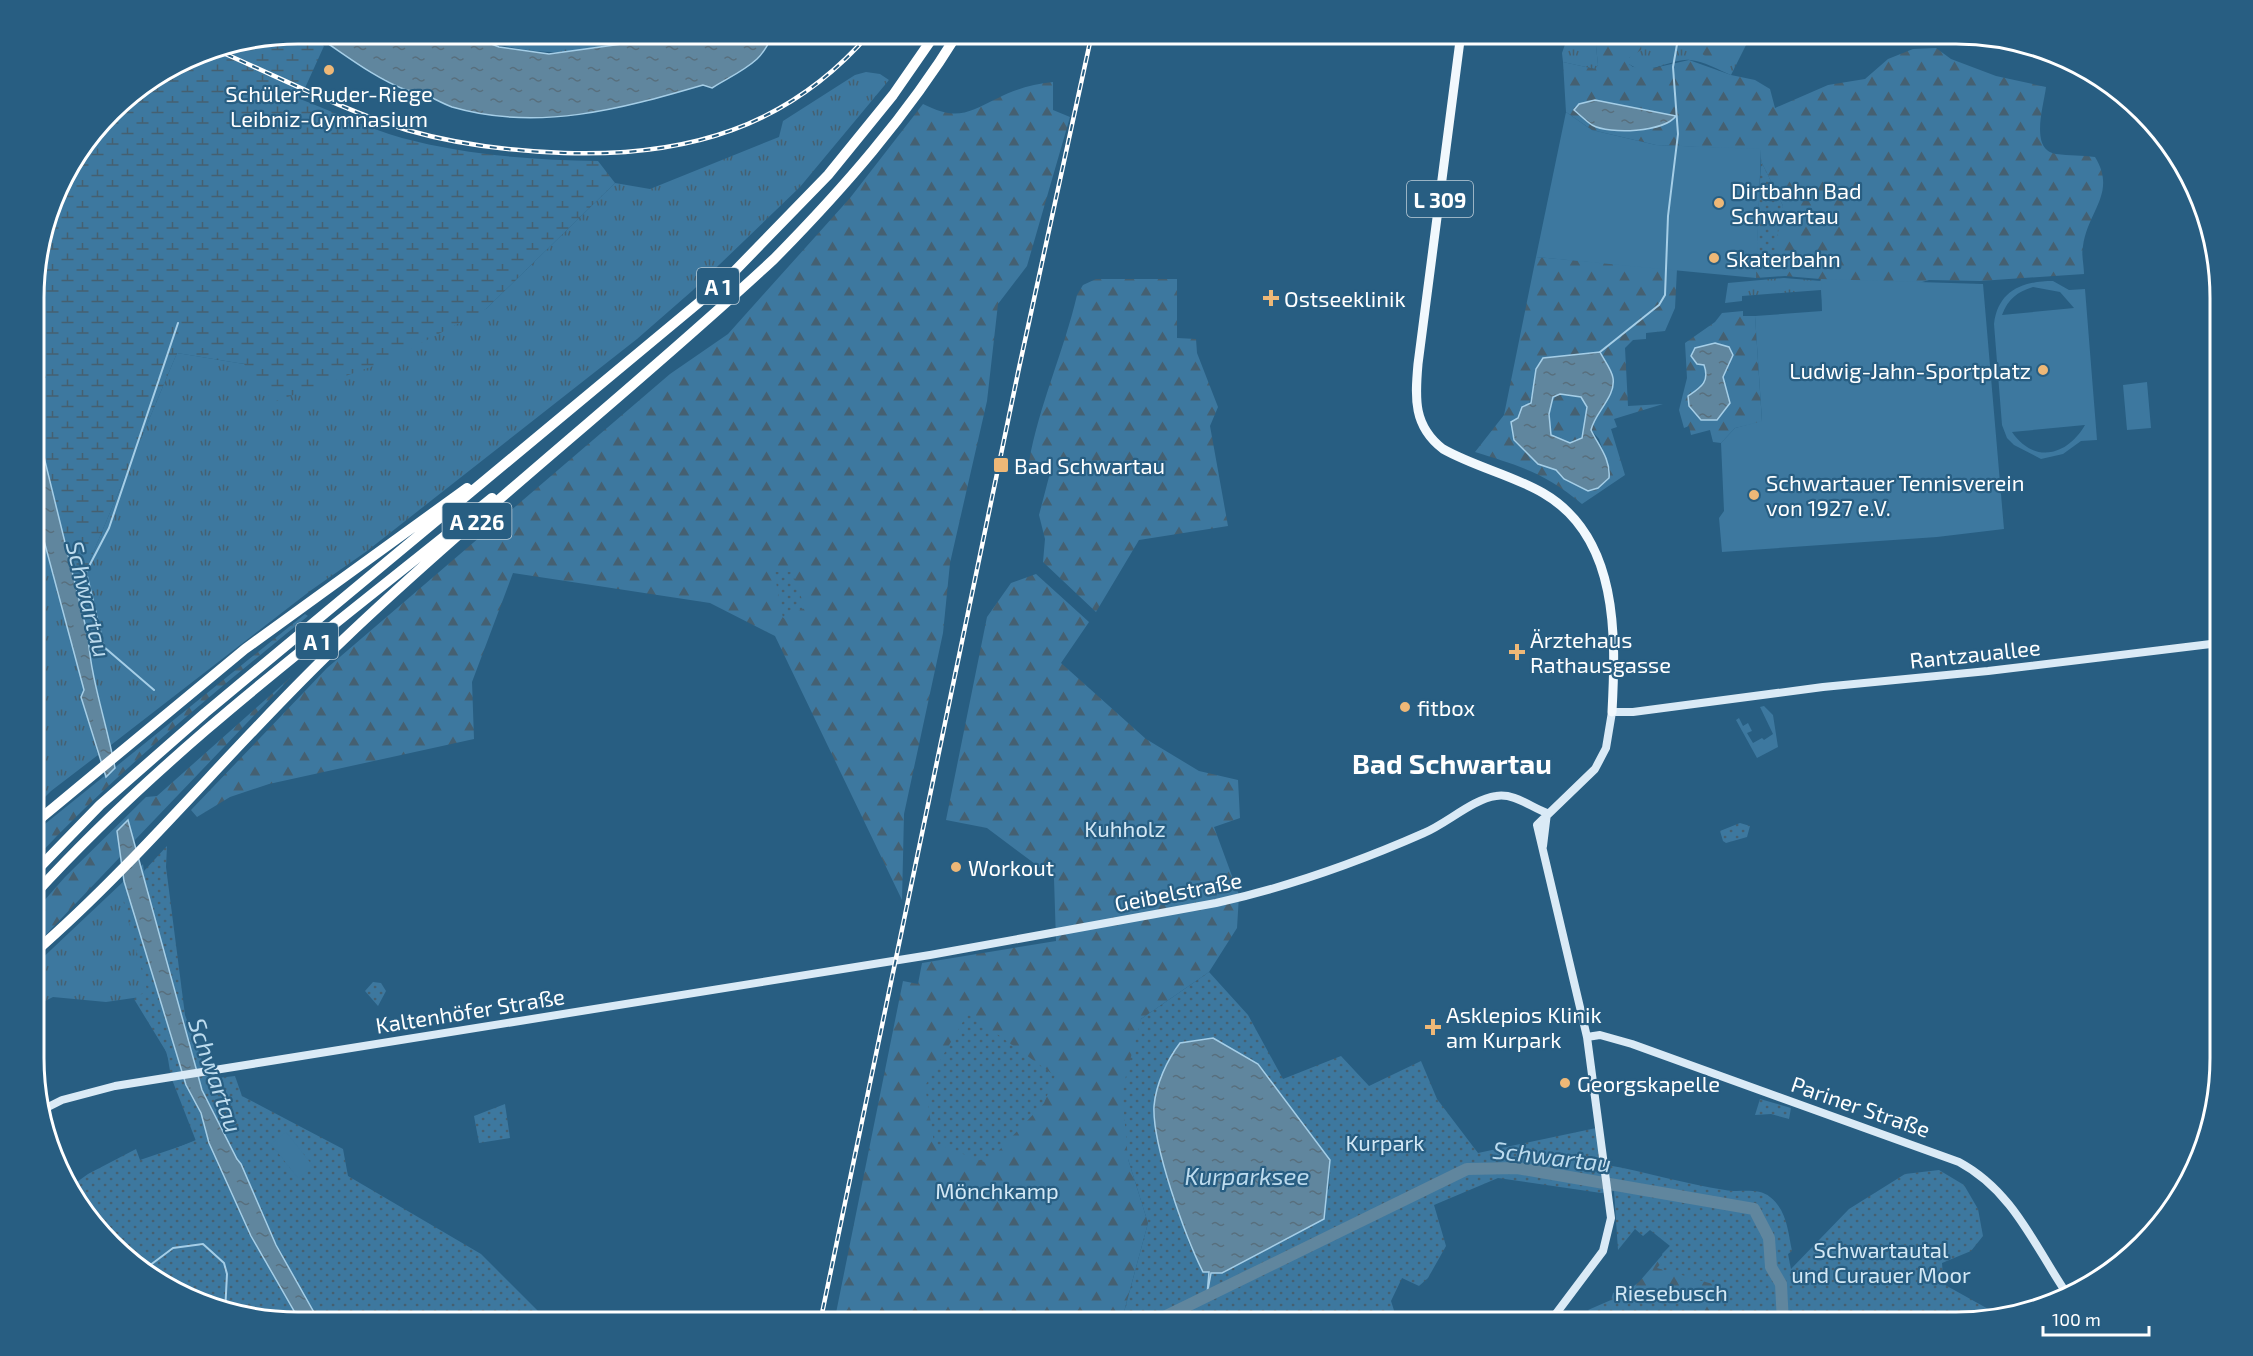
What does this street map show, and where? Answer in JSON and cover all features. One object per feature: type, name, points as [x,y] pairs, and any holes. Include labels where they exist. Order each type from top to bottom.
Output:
[{"type":"highway","name":"A 1","points":[[44,863],[100,805],[154,756],[658,338],[761,247],[828,176],[893,94],[928,44]]},
{"type":"highway","name":"A 1","points":[[44,884],[105,820],[175,757],[611,401],[774,259],[843,186],[932,73],[951,44]]},
{"type":"highway","name":"A 226","points":[[44,943],[120,870],[238,744],[343,640],[611,401]]},
{"type":"highway","name":"A 226","points":[[44,815],[97,769],[245,649],[519,453]]},
{"type":"main road","name":"L 309","points":[[1460,44],[1416,390],[1417,411],[1434,441],[1457,457],[1542,492],[1561,506],[1583,529],[1601,569],[1611,604],[1614,658],[1612,712]]},
{"type":"street","name":"Rantzauallee","points":[[1612,712],[1633,712],[1735,698],[2210,644]]},
{"type":"street","name":"L 309","points":[[1547,813],[1596,769],[1606,748],[1612,712]]},
{"type":"street","name":"Geibelstraße","points":[[907,958],[1254,894],[1341,867],[1432,830],[1497,795],[1513,797],[1547,813]]},
{"type":"street","points":[[1547,813],[1543,847],[1587,1037],[1611,1218],[1603,1251],[1558,1312]]},
{"type":"street","name":"Kaltenhöfer Straße","points":[[48,1108],[83,1093],[907,958]]},
{"type":"street","name":"Pariner Straße","points":[[1587,1037],[1600,1035],[1632,1044],[1942,1154],[1975,1170],[2001,1192],[2063,1288]]},
{"type":"green space","points":[[321,44],[324,46],[300,99],[376,130],[450,149],[499,156],[598,161],[615,183],[486,309],[387,361],[274,402],[244,364],[177,353],[77,591],[44,453],[44,378],[46,378],[44,372],[44,281],[46,264],[52,232],[70,185],[86,156],[106,130],[130,106],[170,78],[216,57],[264,46]]},
{"type":"green space","points":[[498,44],[616,44],[581,51],[557,52]]},
{"type":"green space","points":[[1565,44],[1597,44],[1598,65],[1595,69],[1563,62],[1562,53]]},
{"type":"green space","points":[[1597,44],[1642,44],[1641,50],[1629,58],[1629,64],[1633,67],[1654,68],[1689,60],[1731,75],[1755,80],[1770,89],[1775,108],[1828,85],[1865,79],[1888,59],[1913,49],[1936,48],[1951,59],[1996,76],[2046,87],[2040,126],[2043,144],[2048,151],[2056,154],[2095,157],[2101,170],[2102,191],[2082,249],[2084,274],[1980,281],[1929,280],[1823,311],[1820,279],[1785,276],[1756,278],[1756,262],[1760,262],[1783,206],[1761,161],[1761,150],[1656,145],[1592,130],[1566,112],[1563,62],[1595,69],[1598,65]],"holes":[[[1595,100],[1673,116],[1579,104]]]},
{"type":"green space","points":[[1642,44],[1746,44],[1731,75],[1690,60],[1651,68],[1636,68],[1629,64],[1629,58]]},
{"type":"green space","points":[[1696,44],[1733,44],[1728,52],[1716,59],[1703,55]]},
{"type":"green space","points":[[866,72],[880,74],[889,80],[800,187],[692,291],[637,339],[367,551],[310,591],[111,745],[90,662],[88,636],[77,591],[177,353],[244,364],[486,309],[615,183],[650,189],[779,137],[783,121],[855,75]]},
{"type":"green space","points":[[1053,82],[1053,110],[1070,117],[1027,266],[998,304],[987,401],[950,563],[943,633],[904,814],[902,900],[775,636],[710,603],[513,573],[472,682],[474,739],[269,784],[230,797],[197,817],[191,810],[327,668],[670,374],[728,334],[850,198],[923,104],[953,114],[962,113],[1018,90]]},
{"type":"green space","points":[[1566,112],[1592,130],[1656,145],[1761,149],[1756,278],[1536,257]]},
{"type":"green space","points":[[1761,161],[1783,206],[1774,254],[1756,262]]},
{"type":"green space","points":[[1536,257],[1677,269],[1675,308],[1665,331],[1646,333],[1646,339],[1633,340],[1625,348],[1628,406],[1663,404],[1614,419],[1617,427],[1611,429],[1625,475],[1582,504],[1569,493],[1532,472],[1475,452],[1504,415]],"holes":[[[1536,369],[1611,394],[1598,411],[1591,430],[1599,439],[1610,470],[1564,479],[1557,470],[1538,464],[1511,422],[1518,418],[1527,407]]]},
{"type":"green space","points":[[1784,278],[1821,281],[1821,290],[1742,296],[1742,301],[1725,303],[1728,283]]},
{"type":"green space","points":[[1096,279],[1177,279],[1177,338],[1196,339],[1197,353],[1218,407],[1210,426],[1228,526],[1139,540],[1096,612],[1043,562],[1045,539],[1039,515],[1050,473],[1043,462],[1029,462],[1039,420],[1077,295],[1083,285]]},
{"type":"green space","points":[[1821,279],[1983,284],[2004,529],[1937,537],[1722,552],[1719,518],[1724,511],[1721,443],[1735,428],[1762,421],[1755,316],[1822,311]]},
{"type":"green space","name":"Ludwig-Jahn-Sportplatz","points":[[2053,281],[2069,290],[2085,289],[2097,440],[2081,441],[2063,454],[2041,459],[2014,445],[2007,438],[2002,425],[1994,324],[1996,313],[2006,296],[2022,286]],"holes":[[[2033,287],[2060,292],[2074,308],[2002,315],[2014,297]],[[2085,425],[2069,444],[2050,452],[2030,449],[2012,432]]]},
{"type":"green space","points":[[1743,311],[1743,316],[1755,316],[1762,422],[1735,428],[1721,443],[1713,442],[1710,430],[1691,435],[1689,426],[1684,428],[1679,410],[1687,378],[1685,343],[1715,322],[1722,313]],"holes":[[[1730,364],[1722,377],[1725,384],[1705,384],[1708,374],[1704,365]]]},
{"type":"green space","points":[[2147,382],[2151,428],[2127,430],[2123,385]]},
{"type":"green space","points":[[1560,394],[1581,397],[1587,407],[1582,438],[1570,443],[1551,435],[1549,414],[1553,397]]},
{"type":"green space","points":[[44,541],[84,690],[81,697],[98,755],[44,798]]},
{"type":"green space","points":[[774,572],[792,572],[805,608],[783,618]]},
{"type":"green space","name":"Mönchkamp","points":[[1036,574],[1089,622],[1061,663],[1146,739],[1199,771],[1238,780],[1240,818],[1214,827],[1239,895],[1237,928],[1209,972],[1141,1019],[1128,1159],[1148,1223],[1124,1312],[836,1312],[903,981],[918,984],[922,963],[1056,941],[1054,878],[987,828],[946,820],[987,617],[1011,583]]},
{"type":"green space","points":[[305,614],[308,616],[202,703],[134,763],[44,850],[44,825]]},
{"type":"green space","points":[[44,634],[47,646],[44,650]]},
{"type":"green space","points":[[291,677],[134,841],[128,821],[117,831],[121,856],[44,937],[44,901],[146,797],[157,796]]},
{"type":"green space","points":[[1764,706],[1773,715],[1778,747],[1757,758],[1736,720],[1739,718],[1743,726],[1748,723],[1752,731],[1747,733],[1753,743],[1762,738],[1764,740],[1773,734],[1760,707]]},
{"type":"green space","points":[[1740,823],[1750,826],[1747,837],[1726,843],[1723,841],[1720,831]]},
{"type":"green space","points":[[167,846],[166,867],[185,1015],[209,1079],[235,1076],[242,1096],[343,1149],[348,1176],[481,1254],[539,1312],[281,1312],[248,1308],[200,1293],[156,1270],[130,1250],[106,1226],[76,1183],[136,1149],[140,1160],[196,1141],[171,1077],[167,1053],[134,999],[147,990],[122,896],[130,886],[130,879],[143,864],[144,871]]},
{"type":"green space","points":[[124,881],[186,1085],[227,1302],[200,1293],[156,1270],[130,1250],[106,1226],[84,1197],[98,1180],[196,1140],[147,996],[106,1002],[53,997],[44,1002],[44,957]]},
{"type":"green space","points":[[1209,972],[1248,1015],[1283,1079],[1341,1056],[1369,1086],[1421,1061],[1437,1099],[1478,1153],[1601,1127],[1607,1165],[1730,1191],[1760,1192],[1770,1197],[1780,1208],[1786,1222],[1792,1251],[1788,1254],[1791,1269],[1849,1209],[1905,1174],[1939,1170],[1964,1185],[1978,1209],[1983,1236],[1971,1251],[1942,1263],[1943,1277],[1938,1281],[1990,1310],[1972,1312],[1717,1312],[1730,1289],[1657,1268],[1665,1259],[1662,1254],[1670,1246],[1650,1230],[1643,1236],[1635,1229],[1618,1250],[1614,1191],[1601,1193],[1498,1178],[1434,1205],[1446,1246],[1428,1278],[1419,1286],[1402,1278],[1391,1301],[1394,1312],[1124,1312],[1148,1223],[1128,1159],[1122,1091],[1141,1019]],"holes":[[[1158,1141],[1330,1160],[1329,1189],[1203,1272],[1189,1244]]]},
{"type":"green space","points":[[373,982],[381,983],[386,991],[378,1006],[365,991]]},
{"type":"green space","points":[[968,1013],[1055,1076],[1044,1103],[987,1163],[934,1143],[925,1086]]},
{"type":"green space","points":[[1760,1099],[1791,1108],[1789,1119],[1771,1114],[1755,1115]]},
{"type":"green space","points":[[505,1104],[510,1138],[479,1143],[474,1116]]},
{"type":"green space","points":[[286,1132],[313,1166],[298,1178],[271,1144]]},
{"type":"green space","name":"Riesebusch","points":[[1670,1246],[1735,1284],[1750,1312],[1601,1312],[1639,1282]]},
{"type":"green space","points":[[1625,1287],[1709,1312],[1590,1312],[1588,1310],[1611,1300],[1613,1293]]},
{"type":"water","points":[[328,44],[491,44],[549,54],[622,44],[768,44],[752,63],[712,88],[703,85],[610,109],[548,117],[484,114],[452,107],[419,92],[393,85]]},
{"type":"water","points":[[1595,100],[1676,116],[1660,126],[1649,129],[1623,131],[1600,128],[1592,125],[1574,110],[1579,104]]},
{"type":"water","points":[[1715,343],[1729,347],[1733,355],[1723,377],[1730,403],[1717,420],[1701,420],[1689,406],[1688,396],[1703,384],[1706,371],[1704,365],[1697,364],[1691,356],[1695,348]]},
{"type":"water","points":[[1600,352],[1611,372],[1613,385],[1611,392],[1591,430],[1606,458],[1609,471],[1609,478],[1598,488],[1588,491],[1564,479],[1556,470],[1538,464],[1514,440],[1511,422],[1518,418],[1522,407],[1531,403],[1536,369],[1543,358]],"holes":[[[1560,394],[1581,397],[1587,407],[1582,438],[1570,443],[1551,435],[1549,414],[1553,397]]]},
{"type":"water","points":[[44,457],[88,636],[92,669],[115,768],[106,777],[81,697],[84,690],[44,541]]},
{"type":"water","points":[[128,820],[202,1090],[241,1164],[276,1245],[314,1312],[295,1312],[251,1236],[209,1143],[201,1113],[186,1085],[124,881],[117,831]]},
{"type":"water","name":"Kurparksee","points":[[1213,1038],[1258,1064],[1330,1160],[1324,1219],[1222,1273],[1211,1273],[1207,1295],[1209,1272],[1203,1272],[1171,1190],[1158,1143],[1154,1106],[1163,1073],[1180,1043]]},
{"type":"waterway","points":[[1600,352],[1659,305],[1665,295],[1668,216],[1678,134],[1673,67],[1677,44]]},
{"type":"waterway","points":[[154,690],[104,647],[86,572],[109,528],[178,323]]},
{"type":"waterway","name":"Schwartau","points":[[1174,1312],[1467,1169],[1517,1168],[1754,1209],[1769,1238],[1771,1267],[1781,1284],[1782,1312]]},
{"type":"waterway","points":[[150,1265],[173,1248],[203,1244],[224,1263],[227,1274],[226,1302]]},
{"type":"railway","points":[[225,54],[358,113],[407,130],[505,149],[609,153],[693,142],[732,130],[769,114],[805,92],[838,66],[859,44]]},
{"type":"railway","points":[[822,1312],[1019,368],[1090,44]]},
{"type":"place","name":"Schüler-Ruder-Riege Leibniz-Gymnasium","points":[[329,70]]},
{"type":"place","name":"Dirtbahn Bad Schwartau","points":[[1719,203]]},
{"type":"place","name":"Skaterbahn","points":[[1714,258]]},
{"type":"place","name":"Ostseeklinik","points":[[1271,298]]},
{"type":"place","name":"Ludwig-Jahn-Sportplatz","points":[[2043,370]]},
{"type":"place","name":"Bad Schwartau","points":[[1001,465]]},
{"type":"place","name":"Schwartauer Tennisverein von 1927 e.V.","points":[[1754,495]]},
{"type":"place","name":"Ärztehaus Rathausgasse","points":[[1517,652]]},
{"type":"place","name":"fitbox","points":[[1405,707]]},
{"type":"place","name":"Workout","points":[[956,867]]},
{"type":"place","name":"Asklepios Klinik am Kurpark","points":[[1433,1027]]},
{"type":"place","name":"Georgskapelle","points":[[1565,1083]]},
{"type":"district","name":"Bad Schwartau","points":[[1452,763]]},
{"type":"park label","name":"Kuhholz","points":[[1125,828]]},
{"type":"park label","name":"Kurpark","points":[[1385,1142]]},
{"type":"park label","name":"Schwartautal und Curauer Moor","points":[[1881,1262]]}]
